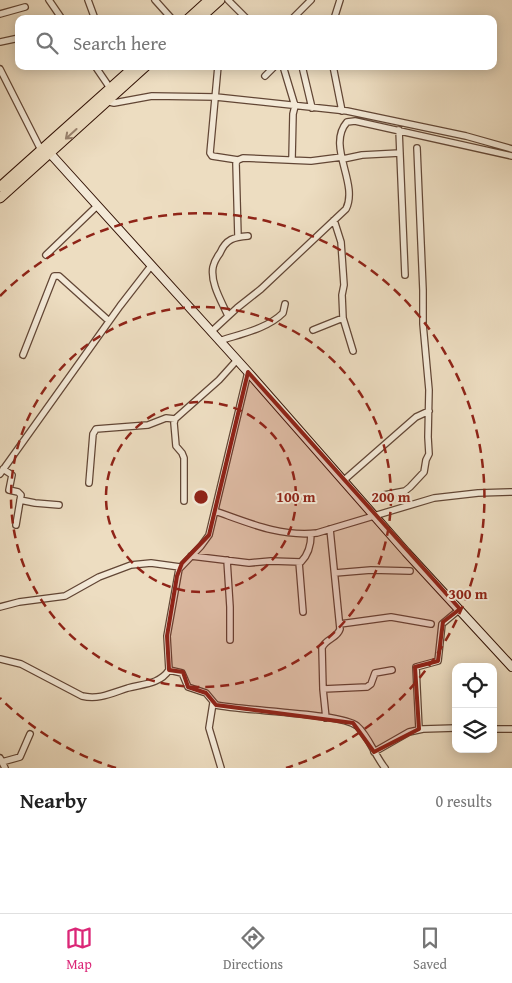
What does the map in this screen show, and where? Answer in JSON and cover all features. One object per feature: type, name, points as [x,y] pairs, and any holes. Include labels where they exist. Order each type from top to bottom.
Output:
[{"type":"main road","points":[[192,15],[209,0]]},
{"type":"main road","points":[[203,15],[220,0]]},
{"type":"main road","points":[[103,100],[110,88],[127,70]]},
{"type":"main road","points":[[0,186],[141,70]]},
{"type":"main road","points":[[0,198],[45,150]]},
{"type":"main road","points":[[45,150],[248,372],[374,516],[512,667]]},
{"type":"street","points":[[49,0],[59,15]]},
{"type":"street","points":[[88,0],[94,15]]},
{"type":"street","points":[[228,0],[243,15]]},
{"type":"street","points":[[296,15],[311,0]]},
{"type":"street","points":[[335,15],[340,0]]},
{"type":"street","points":[[158,1],[169,15]]},
{"type":"street","points":[[0,14],[25,7]]},
{"type":"street","points":[[0,42],[15,39]]},
{"type":"street","points":[[98,70],[110,88]]},
{"type":"street","points":[[218,70],[210,155],[238,160],[243,158],[311,161],[400,153]]},
{"type":"street","points":[[265,76],[271,70]]},
{"type":"street","points":[[284,70],[294,108],[292,159]]},
{"type":"street","points":[[303,70],[312,108]]},
{"type":"street","points":[[211,332],[261,289],[346,209],[348,201],[339,139],[346,115],[334,70]]},
{"type":"street","points":[[1,72],[45,150]]},
{"type":"street","points":[[103,100],[123,102],[152,96],[312,108],[466,136],[512,149]]},
{"type":"street","points":[[346,115],[354,121],[512,156]]},
{"type":"street","points":[[399,130],[406,275]]},
{"type":"street","points":[[384,495],[405,491],[424,472],[429,454],[429,411],[423,324],[424,290],[417,148]]},
{"type":"street","points":[[238,160],[236,163],[238,237]]},
{"type":"street","points":[[46,255],[97,206]]},
{"type":"street","points":[[334,220],[341,242],[344,284],[342,295],[343,318],[353,351]]},
{"type":"street","points":[[228,316],[217,291],[213,267],[222,248],[231,238],[248,236]]},
{"type":"street","points":[[16,525],[20,494],[9,490],[12,475],[2,472],[109,321],[152,266]]},
{"type":"street","points":[[23,355],[54,276],[59,276],[109,321]]},
{"type":"street","points":[[219,341],[254,330],[273,321],[283,313],[285,304]]},
{"type":"street","points":[[313,330],[343,318]]},
{"type":"street","points":[[184,501],[184,458],[176,446],[175,419],[219,380],[237,360]]},
{"type":"street","points":[[170,670],[167,636],[180,567],[206,540],[215,511],[248,372]]},
{"type":"street","points":[[343,480],[416,416],[429,411]]},
{"type":"street","points":[[90,483],[93,434],[96,429],[148,425],[166,418],[175,419]]},
{"type":"street","points":[[215,511],[272,530],[289,534],[311,534],[434,498],[478,493],[512,492]]},
{"type":"street","points":[[20,500],[59,505]]},
{"type":"street","points":[[326,718],[322,648],[326,641],[340,632],[330,529]]},
{"type":"street","points":[[191,556],[249,563],[272,561],[299,562],[304,560],[310,549],[311,534]]},
{"type":"street","points":[[227,560],[230,640]]},
{"type":"street","points":[[299,562],[303,612]]},
{"type":"street","points":[[0,607],[19,602],[65,596],[99,577],[131,565],[151,563],[180,567]]},
{"type":"street","points":[[335,573],[370,570],[410,571]]},
{"type":"street","points":[[420,729],[416,668],[438,661],[442,624],[460,609]]},
{"type":"street","points":[[340,624],[391,617],[431,624]]},
{"type":"street","points":[[0,659],[21,664],[82,696],[90,698],[155,682],[170,670]]},
{"type":"street","points":[[170,670],[182,673],[188,687],[206,693],[214,704],[223,707],[326,718],[356,725],[362,731],[385,768]]},
{"type":"street","points":[[323,689],[367,686],[371,684],[374,673],[392,670]]},
{"type":"street","points":[[214,704],[210,728],[221,768]]},
{"type":"street","points":[[374,752],[409,732],[420,729],[452,728]]},
{"type":"street","points":[[497,729],[512,730]]},
{"type":"street","points":[[2,763],[20,757],[30,734]]},
{"type":"highlighted area","points":[[248,372],[460,609],[443,622],[438,661],[415,667],[419,729],[374,752],[353,723],[216,705],[206,693],[188,687],[183,672],[169,670],[167,636],[177,576],[182,563],[209,535]]}]
